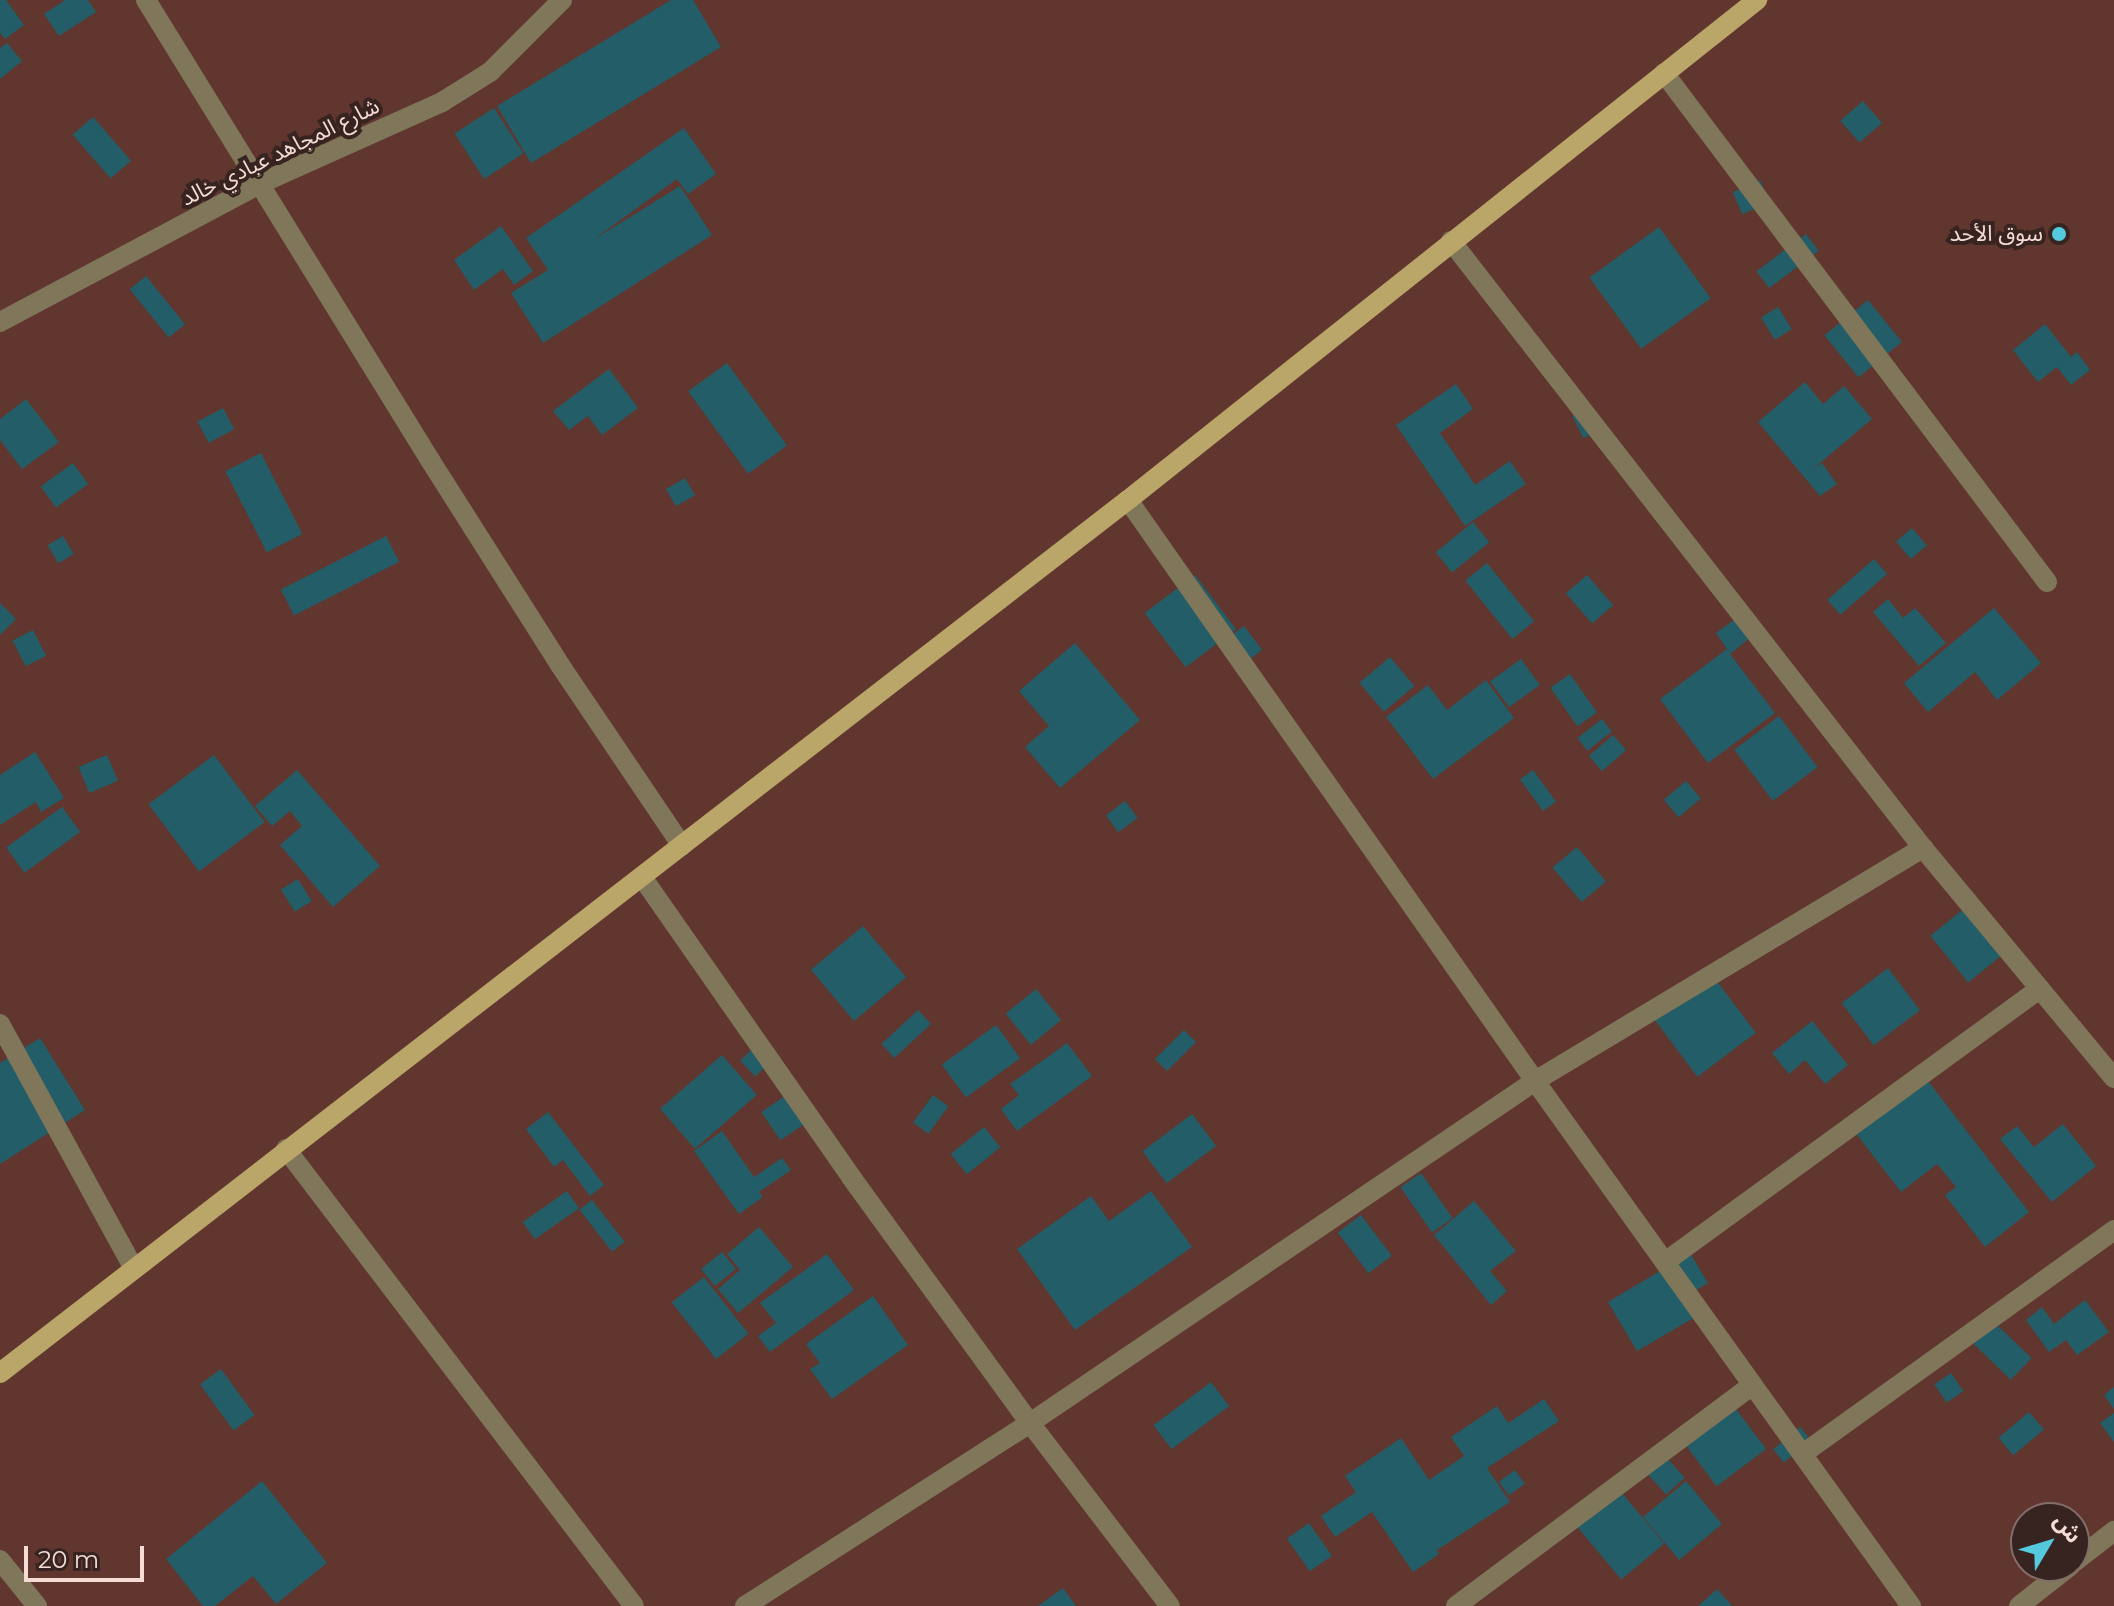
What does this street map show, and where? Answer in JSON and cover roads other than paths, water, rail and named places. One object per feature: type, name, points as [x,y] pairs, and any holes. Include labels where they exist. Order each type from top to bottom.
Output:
[{"type":"main road","points":[[0,1373],[133,1267],[1128,500],[1757,0]]},
{"type":"street","points":[[146,0],[552,652],[682,846]]},
{"type":"street","name":"شارع المجاهد عبادي خالد","points":[[0,322],[259,184],[442,102],[490,72],[562,0]]},
{"type":"street","points":[[1664,73],[2047,582]]},
{"type":"street","points":[[1451,241],[1923,848],[2114,1078]]},
{"type":"street","points":[[1128,500],[1535,1081],[1911,1606]]},
{"type":"street","points":[[745,1606],[1030,1423],[1535,1081],[1923,848]]},
{"type":"street","points":[[642,877],[860,1189],[1030,1423],[1170,1606]]},
{"type":"street","points":[[1665,1262],[2040,989]]},
{"type":"street","points":[[0,1024],[133,1267]]},
{"type":"street","points":[[286,1149],[634,1606]]},
{"type":"street","points":[[1804,1453],[2114,1230]]},
{"type":"street","points":[[1456,1606],[1753,1385]]},
{"type":"street","points":[[2090,1550],[2114,1531]]},
{"type":"street","points":[[0,1560],[37,1606]]},
{"type":"street","points":[[2019,1606],[2049,1582]]},
{"type":"place","name":"سوق الأحد","points":[[2059,234]]}]
